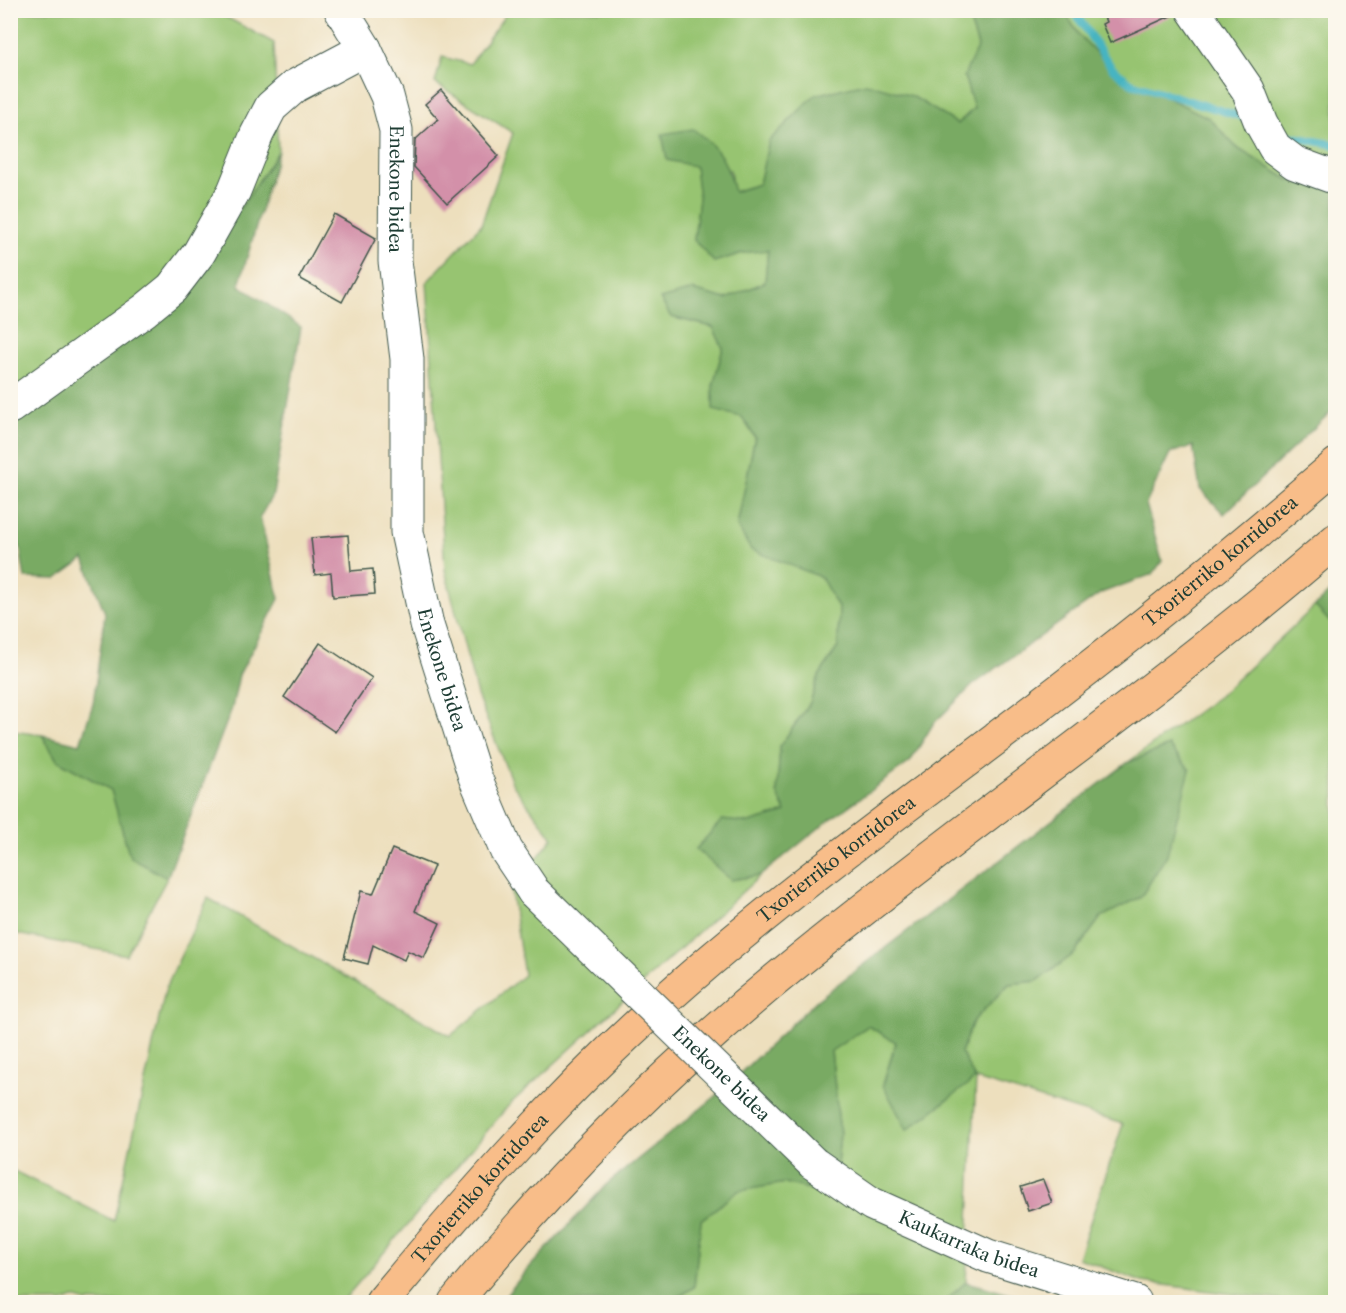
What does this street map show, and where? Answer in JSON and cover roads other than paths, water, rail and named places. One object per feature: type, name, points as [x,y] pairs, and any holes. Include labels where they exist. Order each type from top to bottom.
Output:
[{"type":"highway","name":"Txorierriko korridorea","points":[[382,1302],[490,1174],[576,1084],[665,1000],[828,864],[1108,653],[1250,538],[1335,465]]},
{"type":"highway","points":[[455,1302],[532,1212],[616,1125],[703,1042],[863,909],[1142,698],[1287,582],[1335,540]]},
{"type":"street","name":"Enekone bidea","points":[[341,10],[366,49],[387,96],[396,130],[395,261],[407,359],[407,532],[427,625],[475,777],[506,850],[534,892],[813,1163]]},
{"type":"street","points":[[1193,10],[1248,90],[1261,123],[1275,148],[1295,163],[1335,178]]},
{"type":"street","points":[[10,407],[172,288],[199,253],[234,191],[256,134],[272,107],[295,86],[366,49]]},
{"type":"street","name":"Kaukarraka bidea","points":[[813,1163],[872,1204],[988,1256],[1135,1302]]},
{"type":"waterway","points":[[1073,10],[1112,68],[1131,83],[1249,119]]},
{"type":"waterway","points":[[1278,134],[1336,145]]}]
